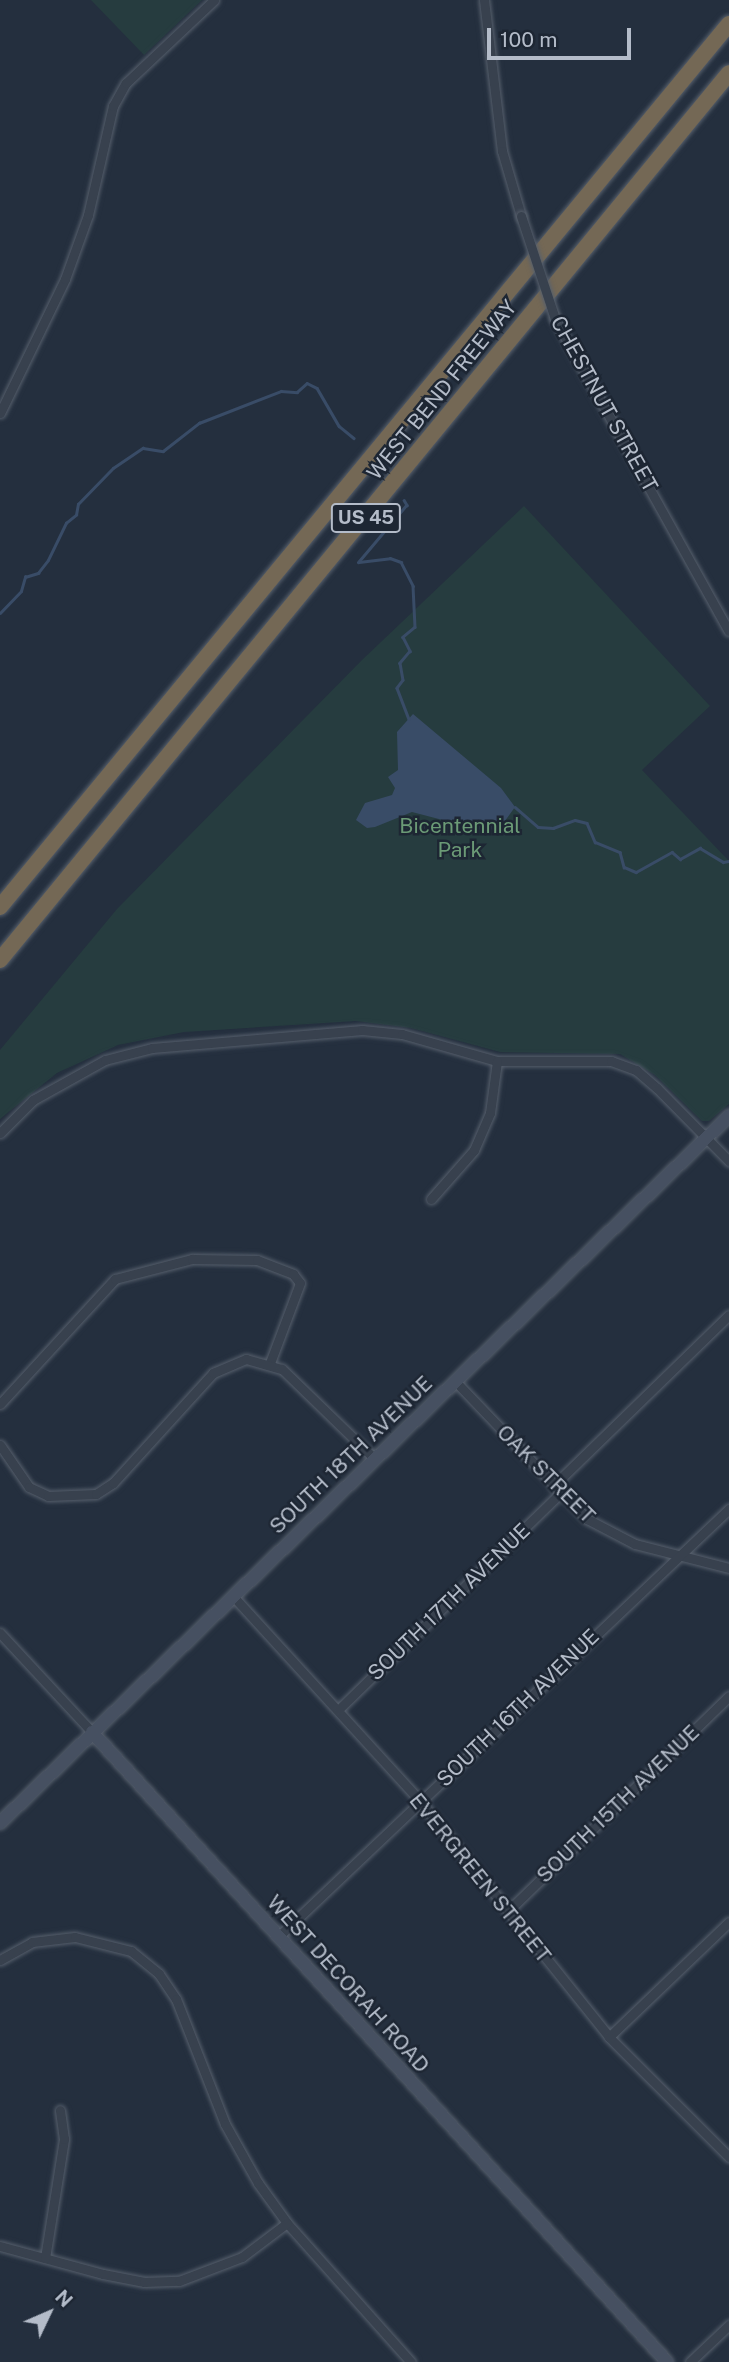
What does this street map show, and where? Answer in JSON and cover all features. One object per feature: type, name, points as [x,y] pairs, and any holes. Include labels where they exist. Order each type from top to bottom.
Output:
[{"type":"highway","name":"WEST BEND FREEWAY","points":[[0,907],[729,24]]},
{"type":"highway","name":"WEST BEND FREEWAY","points":[[0,960],[729,73]]},
{"type":"street","points":[[0,413],[65,279],[88,215],[113,106],[126,83],[214,0]]},
{"type":"street","name":"CHESTNUT STREET","points":[[484,0],[502,150],[555,319],[729,631]]},
{"type":"street","points":[[0,1133],[33,1100],[105,1060],[152,1048],[362,1030],[402,1034],[497,1061],[611,1061],[636,1070],[729,1161]]},
{"type":"street","points":[[430,1199],[474,1150],[490,1113],[497,1061]]},
{"type":"street","name":"SOUTH 18TH AVENUE","points":[[0,1823],[729,1116]]},
{"type":"street","points":[[0,1404],[116,1279],[192,1259],[257,1260],[293,1274],[300,1283],[270,1363]]},
{"type":"street","name":"SOUTH 17TH AVENUE","points":[[338,1710],[729,1315]]},
{"type":"street","points":[[0,1445],[29,1487],[48,1496],[96,1494],[113,1483],[213,1373],[246,1359],[270,1363],[297,1381],[374,1458]]},
{"type":"street","name":"OAK STREET","points":[[456,1382],[557,1490],[610,1535],[729,1568]]},
{"type":"street","name":"SOUTH 16TH AVENUE","points":[[278,1937],[729,1509]]},
{"type":"street","name":"EVERGREEN STREET","points":[[233,1596],[421,1802],[609,2037],[729,2157]]},
{"type":"street","name":"WEST DECORAH ROAD","points":[[0,1633],[667,2362]]},
{"type":"street","name":"SOUTH 15TH AVENUE","points":[[508,1911],[729,1696]]},
{"type":"street","points":[[609,2037],[729,1922]]},
{"type":"street","points":[[0,1960],[32,1942],[75,1937],[131,1951],[159,1974],[176,1999],[225,2124],[287,2223],[411,2362]]},
{"type":"street","points":[[45,2258],[64,2139],[60,2110]]},
{"type":"street","points":[[0,2246],[144,2282],[179,2281],[242,2256],[287,2223]]},
{"type":"street","points":[[690,2362],[729,2325]]},
{"type":"green space","points":[[91,0],[202,0],[144,55]]},
{"type":"green space","name":"Bicentennial Park","points":[[524,506],[710,706],[642,770],[729,861],[729,1104],[709,1121],[702,1121],[655,1075],[620,1054],[500,1052],[411,1028],[356,1021],[184,1032],[118,1045],[57,1073],[0,1119],[0,1050],[117,909],[362,660]]},
{"type":"water","points":[[413,714],[501,788],[515,807],[499,829],[481,830],[412,812],[375,827],[367,828],[356,820],[365,803],[392,795],[395,788],[388,777],[398,770],[397,732]]},
{"type":"waterway","points":[[0,613],[21,591],[25,577],[38,573],[48,560],[66,523],[76,515],[78,504],[113,468],[143,448],[163,451],[199,423],[281,391],[297,392],[307,383],[317,388],[339,426],[354,438]]},
{"type":"waterway","points":[[404,500],[407,505],[359,562],[390,558],[401,562],[413,586],[415,627],[403,637],[410,651],[400,663],[403,680],[397,688],[409,719]]},
{"type":"waterway","points":[[515,807],[538,827],[553,828],[575,820],[587,823],[595,842],[620,852],[624,867],[636,872],[672,852],[680,859],[700,848],[723,862],[729,861]]}]
